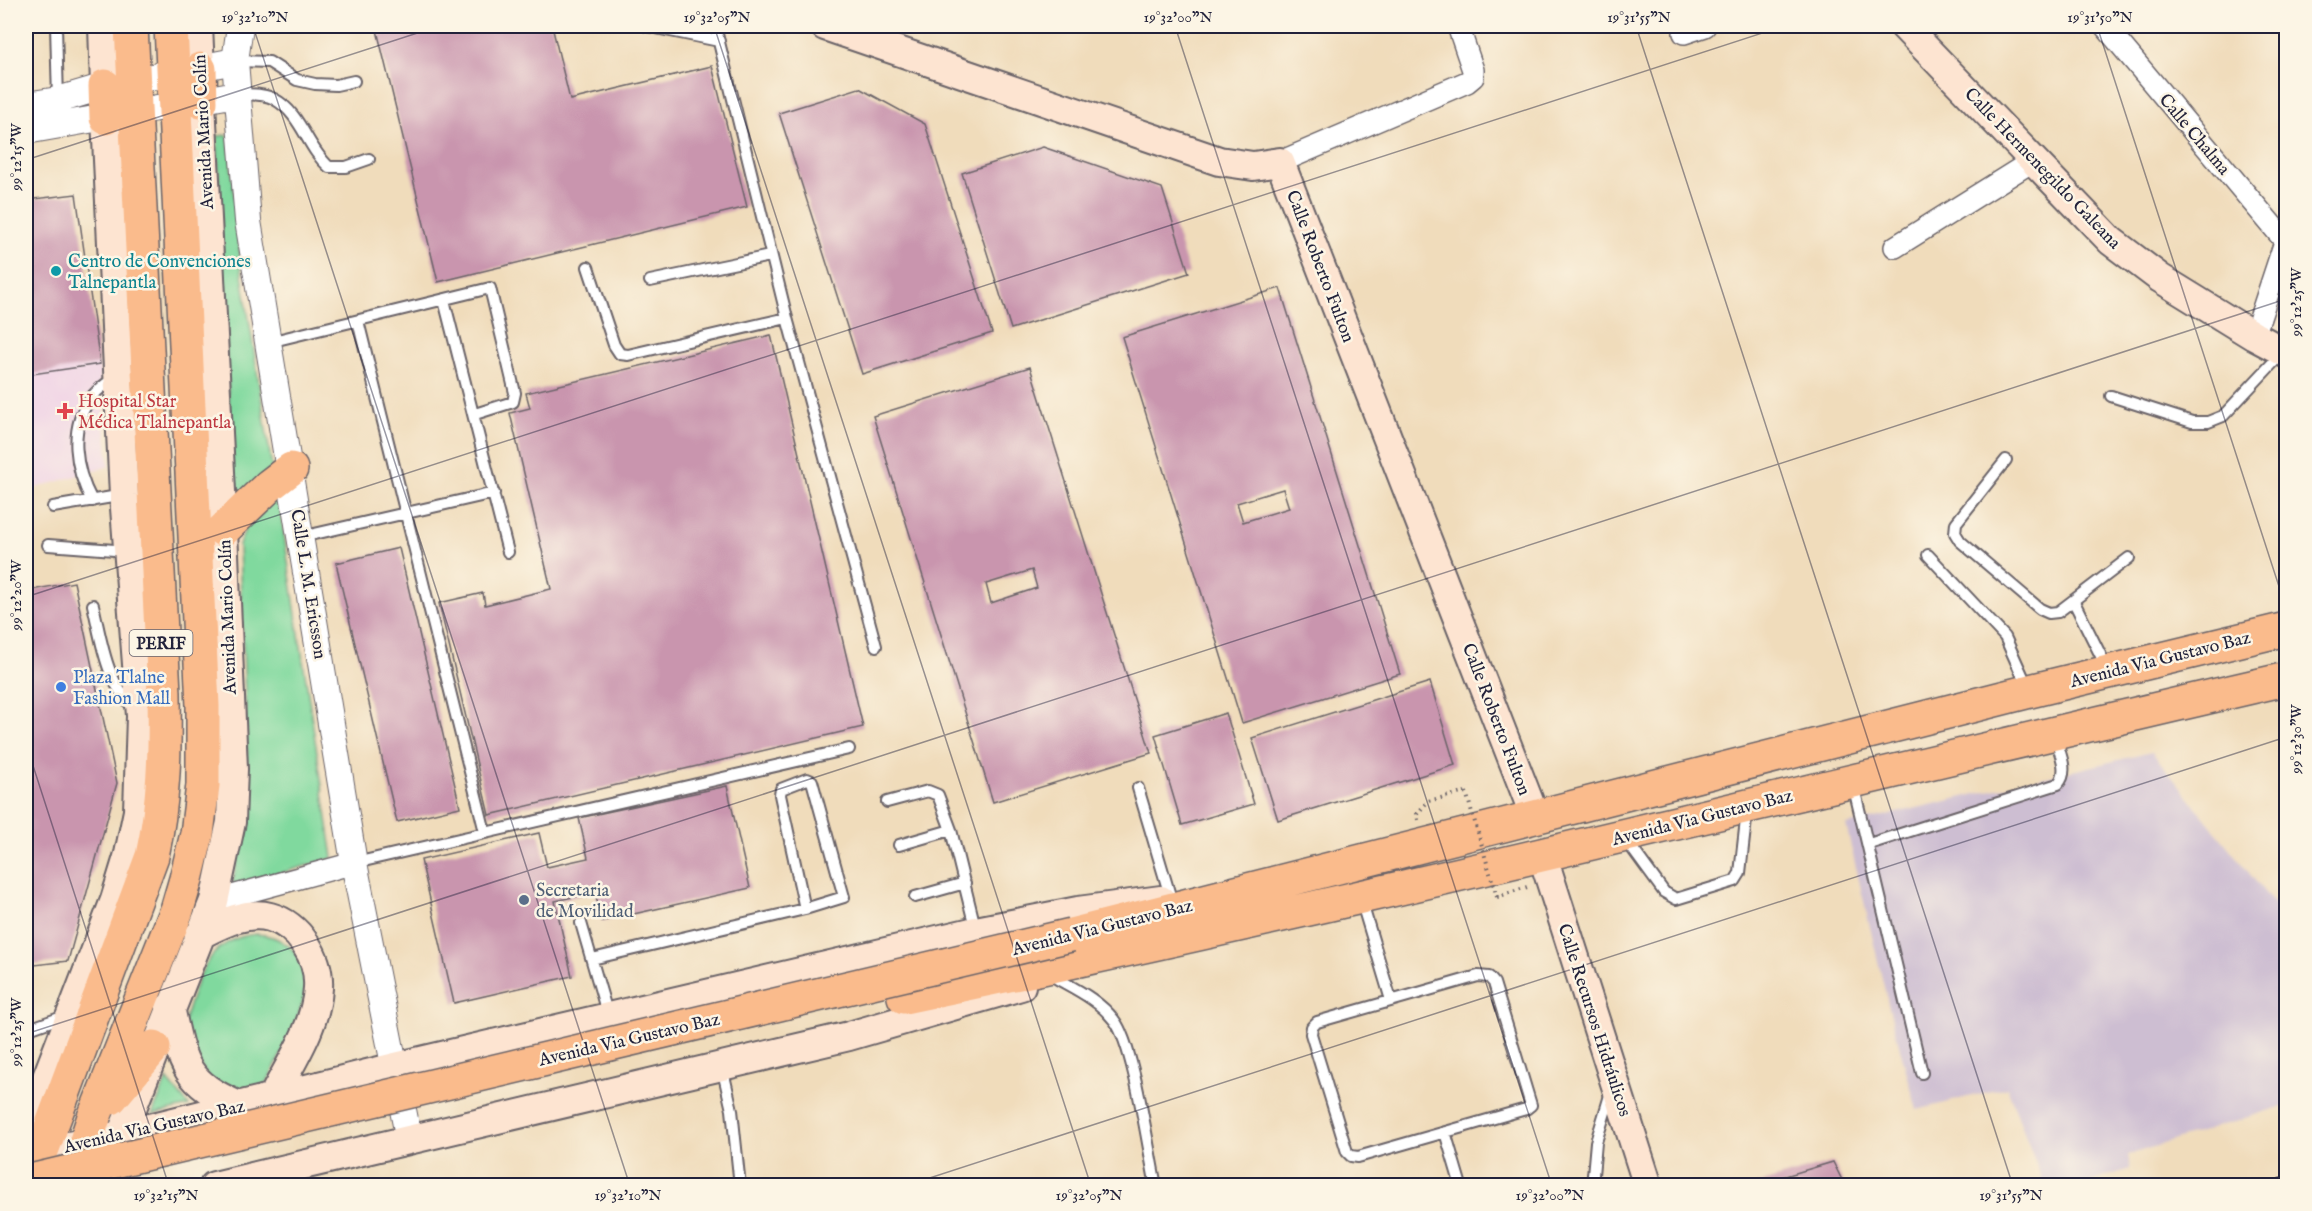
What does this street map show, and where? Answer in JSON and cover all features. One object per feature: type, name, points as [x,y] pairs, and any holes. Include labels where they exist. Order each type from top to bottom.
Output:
[{"type":"main road","points":[[31,1146],[69,1014],[115,900],[129,854],[138,811],[141,716],[124,495],[137,454],[118,374],[120,100],[103,26]]},
{"type":"main road","name":"PERIF","points":[[33,1185],[31,1146],[134,909],[152,856],[161,815],[165,771],[164,693],[137,454],[120,100],[131,26]]},
{"type":"main road","name":"Avenida Mario Colín","points":[[171,26],[187,71]]},
{"type":"main road","name":"Avenida Mario Colín","points":[[71,1185],[100,1132],[177,910],[197,834],[203,785],[187,71],[198,26]]},
{"type":"main road","points":[[825,26],[1219,161],[1253,166],[1280,162]]},
{"type":"main road","name":"Calle Hermenegildo Galeana","points":[[1904,26],[2111,240],[2160,278],[2254,336],[2285,352]]},
{"type":"main road","name":"Avenida Mario Colín","points":[[154,1047],[214,901],[231,822],[233,769],[224,530],[188,104]]},
{"type":"main road","name":"Calle Roberto Fulton","points":[[1280,162],[1535,817]]},
{"type":"main road","points":[[224,530],[270,485],[291,469]]},
{"type":"main road","name":"Avenida Via Gustavo Baz","points":[[26,1182],[1071,935],[2108,671],[2286,628]]},
{"type":"main road","name":"Avenida Via Gustavo Baz","points":[[78,1185],[904,997],[1117,953],[1360,897],[1539,869],[1624,837],[1852,779],[2286,679]]},
{"type":"main road","name":"Calle Recursos Hidráulicos","points":[[1539,869],[1614,1080],[1648,1185]]},
{"type":"main road","name":"Avenida Via Gustavo Baz","points":[[31,1146],[272,1099],[395,1067],[609,1019],[976,931],[1078,911],[1232,895]]},
{"type":"main road","points":[[200,935],[223,922],[244,917],[269,916],[289,927],[307,944],[318,987],[314,1011],[272,1099]]},
{"type":"main road","name":"Avenida Via Gustavo Baz","points":[[229,1184],[849,1036],[1054,977],[1117,953]]},
{"type":"main road","points":[[170,1007],[178,1043],[187,1068],[211,1094],[239,1106]]},
{"type":"main road","points":[[100,1132],[154,1047]]},
{"type":"main road","name":"Avenida Mario Colín","points":[[100,1132],[101,1185]]},
{"type":"street","name":"Calle L. M. Ericsson","points":[[240,26],[235,61],[248,221],[291,469],[354,863],[409,1140]]},
{"type":"street","points":[[1280,162],[1467,82],[1473,77],[1473,70],[1458,26]]},
{"type":"street","points":[[1684,33],[1705,26]]},
{"type":"street","name":"Calle Chalma","points":[[2105,26],[2286,241]]},
{"type":"street","points":[[26,131],[120,100],[187,71],[235,61]]},
{"type":"street","points":[[26,105],[58,100],[120,100],[188,104],[237,94]]},
{"type":"street","points":[[1895,247],[2034,160]]},
{"type":"street","points":[[2254,336],[2286,241]]},
{"type":"street","points":[[214,901],[354,863]]},
{"type":"lane","points":[[56,26],[58,100]]},
{"type":"lane","points":[[646,26],[719,41]]},
{"type":"lane","points":[[715,26],[770,256],[876,646]]},
{"type":"lane","points":[[235,61],[269,62],[297,80],[315,84],[336,85],[354,81]]},
{"type":"lane","points":[[237,94],[274,98],[294,115],[310,144],[329,167],[346,167],[369,159]]},
{"type":"lane","points":[[650,281],[770,256]]},
{"type":"lane","points":[[588,267],[614,345],[620,354],[628,355],[787,318]]},
{"type":"lane","points":[[268,342],[490,288],[515,393],[513,402],[506,406],[475,414]]},
{"type":"lane","points":[[444,300],[475,414],[508,552]]},
{"type":"lane","points":[[358,321],[484,832]]},
{"type":"lane","points":[[2111,396],[2192,422],[2208,422],[2223,416],[2285,352]]},
{"type":"lane","points":[[92,501],[84,487],[78,458],[76,443],[78,424],[92,396],[118,374]]},
{"type":"lane","points":[[2006,460],[1956,523],[1955,533],[1960,541],[2040,609],[2049,613],[2058,612],[2129,558]]},
{"type":"lane","points":[[301,537],[494,493]]},
{"type":"lane","points":[[53,507],[124,495]]},
{"type":"lane","points":[[48,545],[130,551]]},
{"type":"lane","points":[[1928,555],[2005,637],[2030,691]]},
{"type":"lane","points":[[2074,602],[2108,671]]},
{"type":"lane","points":[[93,604],[114,686],[125,701],[141,716]]},
{"type":"lane","points":[[1869,844],[2058,784],[2064,778],[2064,769],[2053,733]]},
{"type":"lane","points":[[354,863],[849,749]]},
{"type":"lane","points":[[592,959],[806,909],[844,897],[812,781],[807,779],[786,786],[781,789],[780,795],[806,909]]},
{"type":"lane","points":[[1852,779],[1922,1073]]},
{"type":"lane","points":[[1138,788],[1171,900]]},
{"type":"lane","points":[[887,802],[934,792],[938,795],[951,830],[976,931]]},
{"type":"lane","points":[[1624,837],[1664,892],[1676,899],[1735,881],[1740,873],[1748,806]]},
{"type":"lane","points":[[899,845],[951,830]]},
{"type":"lane","points":[[915,897],[965,883]]},
{"type":"lane","points":[[1360,897],[1391,1000]]},
{"type":"lane","points":[[581,923],[609,1019]]},
{"type":"lane","points":[[1478,976],[1489,977],[1494,982],[1525,1077],[1531,1105],[1526,1109],[1445,1132],[1358,1157],[1351,1156],[1347,1152],[1311,1034],[1312,1027],[1317,1022],[1391,1000],[1478,976]]},
{"type":"lane","points":[[1054,977],[1096,1001],[1115,1021],[1127,1050],[1156,1185]]},
{"type":"lane","points":[[26,1030],[69,1014]]},
{"type":"lane","points":[[722,1066],[732,1110],[740,1185]]},
{"type":"lane","points":[[1592,1185],[1596,1142],[1614,1080]]},
{"type":"lane","points":[[1445,1132],[1461,1185]]},
{"type":"path","points":[[1428,801],[1466,792],[1497,897],[1539,869]]},
{"type":"shaded area","name":"Hospital Star Médica Tlalnepantla","points":[[97,342],[109,466],[26,491],[26,356]]},
{"type":"shaded area","points":[[2152,752],[2286,919],[2286,1105],[2128,1155],[2130,1169],[2077,1186],[2044,1185],[2007,1087],[1917,1110],[1889,1008],[1846,825]]},
{"type":"green space","points":[[228,135],[241,268],[272,468],[233,502],[217,136]]},
{"type":"green space","points":[[278,496],[333,858],[232,887],[244,822],[248,769],[239,545],[246,527]]},
{"type":"green space","points":[[256,934],[281,941],[300,958],[306,975],[303,1000],[284,1048],[264,1088],[217,1094],[181,1030],[197,982],[212,955],[223,945],[238,938]]},
{"type":"green space","points":[[167,1079],[189,1106],[152,1115]]},
{"type":"building","points":[[376,26],[552,26],[570,100],[712,66],[747,207],[438,282]]},
{"type":"building","points":[[859,88],[925,124],[992,333],[862,374],[779,113]]},
{"type":"building","points":[[1043,147],[1162,188],[1189,273],[1011,329],[962,173]]},
{"type":"building","name":"Centro de Convenciones Talnepantla","points":[[76,194],[100,364],[26,375],[26,200]]},
{"type":"building","points":[[1280,288],[1400,674],[1242,723],[1122,337]],"holes":[[[1283,489],[1289,508],[1243,522],[1237,503]]]},
{"type":"building","points":[[771,335],[863,727],[489,815],[439,603],[483,593],[485,605],[551,589],[510,413],[530,408],[526,393]]},
{"type":"building","points":[[1030,367],[1151,753],[993,802],[873,416]],"holes":[[[1032,570],[1037,588],[991,603],[986,584]]]},
{"type":"building","points":[[399,548],[460,807],[397,822],[336,563]]},
{"type":"building","name":"Plaza Tlalne Fashion Mall","points":[[74,582],[117,783],[68,961],[26,966],[26,591]]},
{"type":"building","points":[[1430,682],[1455,765],[1278,820],[1252,738]]},
{"type":"building","points":[[1226,713],[1254,804],[1182,825],[1155,735]]},
{"type":"building","points":[[727,786],[750,888],[602,921],[595,892],[555,901],[572,976],[454,1003],[421,860],[539,833],[547,867],[588,858],[579,818]]},
{"type":"building","points":[[1833,1162],[1845,1186],[1755,1186],[1755,1185]]},
{"type":"place","name":"Centro de Convenciones Talnepantla","points":[[56,271]]},
{"type":"place","name":"Hospital Star Médica Tlalnepantla","points":[[65,411]]},
{"type":"place","name":"Plaza Tlalne Fashion Mall","points":[[61,687]]},
{"type":"place","name":"Secretaria de Movilidad","points":[[524,900]]}]
